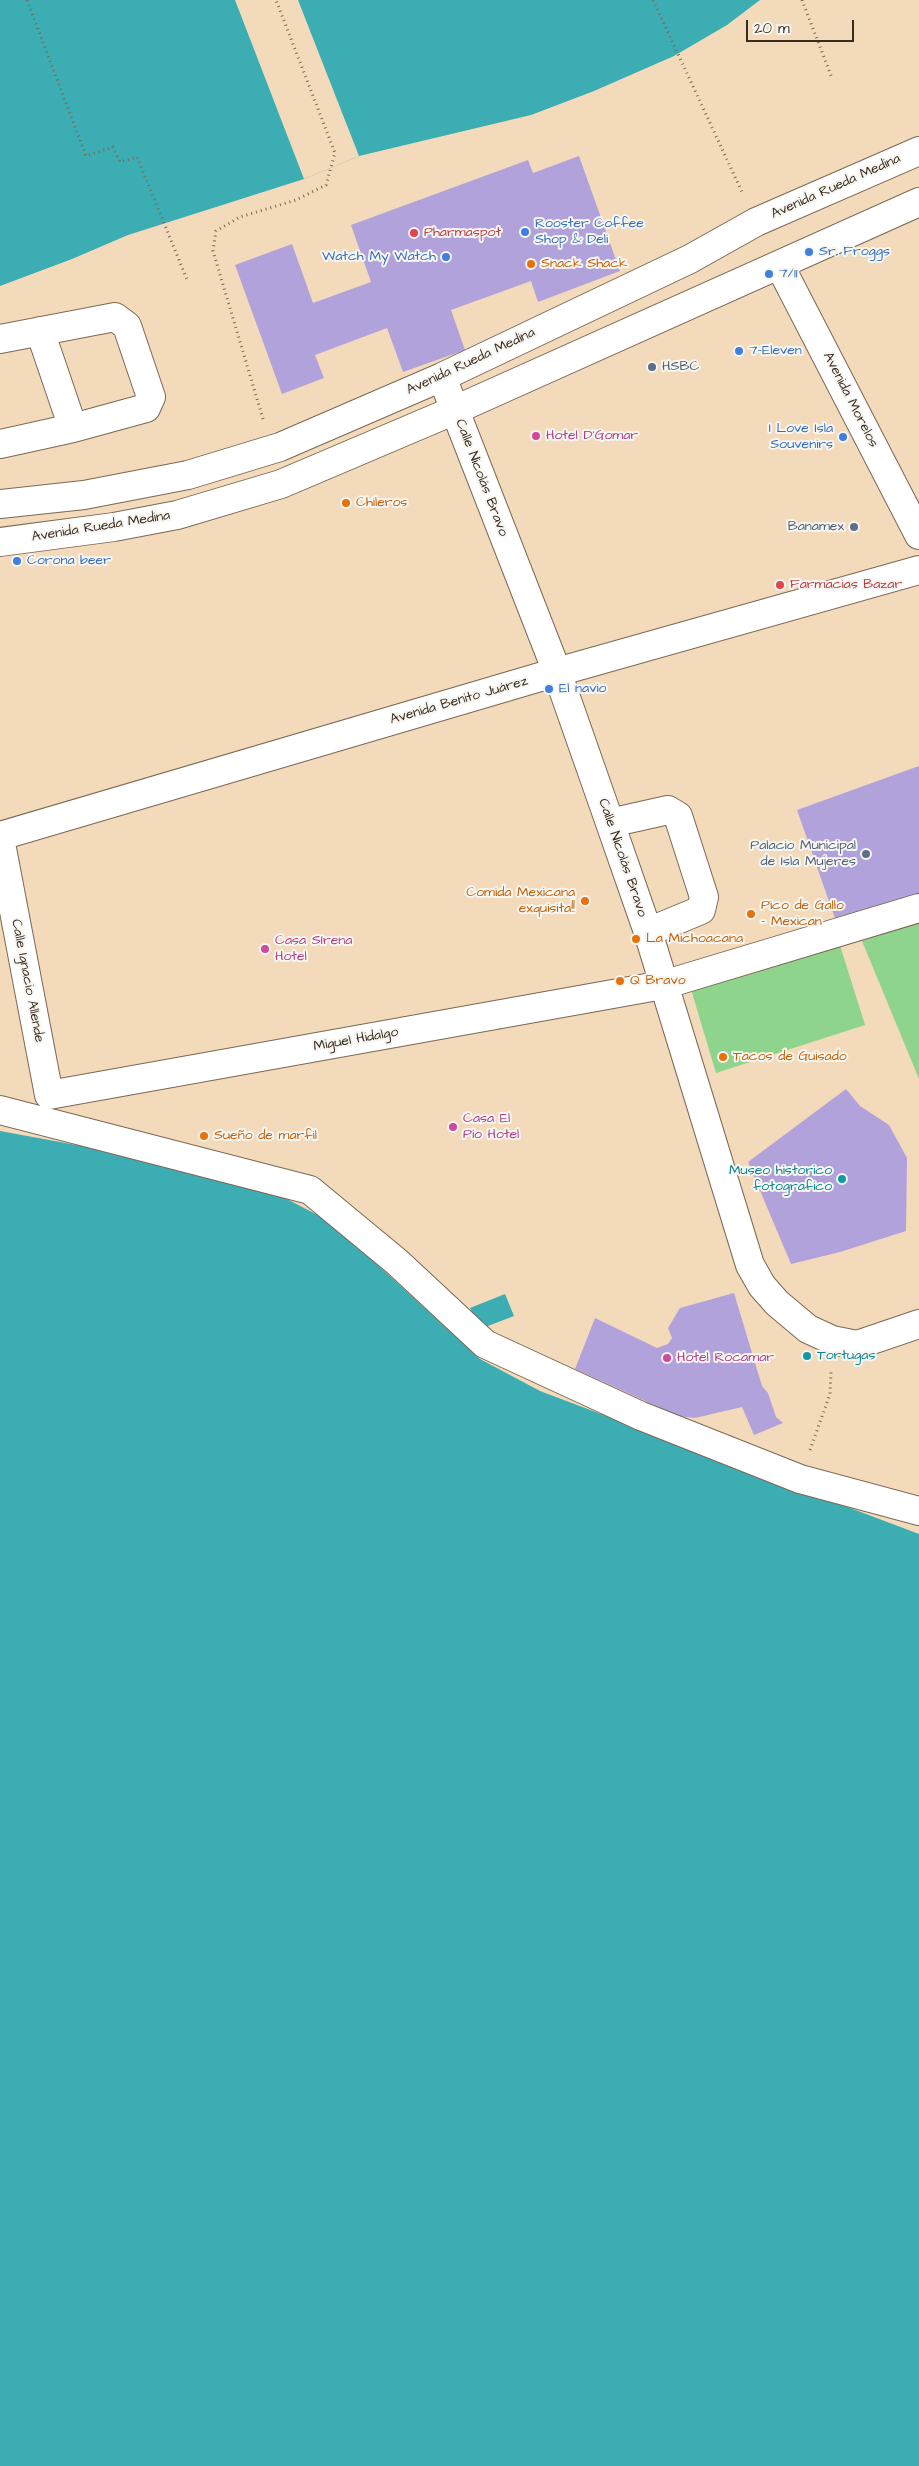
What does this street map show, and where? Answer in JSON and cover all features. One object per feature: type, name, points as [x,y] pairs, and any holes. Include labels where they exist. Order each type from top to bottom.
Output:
[{"type":"street","name":"Avenida Rueda Medina","points":[[0,504],[84,495],[188,474],[228,464],[272,449],[442,377],[690,259],[756,222],[919,151]]},
{"type":"street","name":"Avenida Rueda Medina","points":[[0,542],[114,527],[177,515],[232,500],[320,470],[780,266],[919,202]]},
{"type":"street","name":"Avenida Morelos","points":[[780,266],[919,535]]},
{"type":"street","points":[[0,339],[115,317],[127,326],[151,397],[146,408],[73,428],[0,444]]},
{"type":"street","points":[[40,331],[73,428]]},
{"type":"street","name":"Calle Nicolás Bravo","points":[[442,377],[557,672],[648,932],[750,1265],[762,1286],[777,1304],[808,1329],[832,1340],[857,1345],[919,1324]]},
{"type":"street","name":"Avenida Benito Juárez","points":[[0,837],[557,672],[919,570]]},
{"type":"street","points":[[610,823],[668,810],[678,816],[704,897],[701,910],[648,932]]},
{"type":"street","name":"Calle Ignacio Allende","points":[[0,837],[49,1095]]},
{"type":"street","name":"Miguel Hidalgo","points":[[49,1095],[663,985],[919,908]]},
{"type":"street","points":[[0,1110],[310,1190],[397,1262],[485,1344],[641,1416],[800,1479],[919,1511]]},
{"type":"path","points":[[27,0],[86,156],[114,147],[120,162],[137,157],[188,282]]},
{"type":"path","points":[[272,449],[213,251],[216,231],[240,217],[296,200],[326,185],[335,153],[276,0]]},
{"type":"path","points":[[653,0],[756,222]]},
{"type":"path","points":[[802,0],[832,78]]},
{"type":"path","points":[[800,1479],[830,1394],[832,1340]]},
{"type":"green space","points":[[919,922],[919,1079],[862,941]]},
{"type":"green space","points":[[838,939],[865,1025],[716,1073],[690,986]]},
{"type":"water","points":[[0,0],[760,0],[727,25],[674,56],[594,91],[531,115],[359,156],[304,179],[128,235],[72,259],[0,286]]},
{"type":"water","points":[[0,1131],[158,1160],[279,1195],[331,1222],[480,1359],[540,1391],[919,1534],[919,2466],[0,2466]]},
{"type":"water","points":[[505,1294],[514,1316],[480,1329],[470,1308]]},
{"type":"pier","points":[[235,0],[298,0],[359,156],[304,179]]},
{"type":"building","points":[[579,156],[620,271],[538,302],[531,281],[451,310],[465,350],[403,372],[387,328],[315,355],[324,378],[282,394],[235,265],[292,244],[313,303],[371,282],[351,225],[528,160],[533,173]]},
{"type":"building","name":"Palacio Municipal de Isla Mujeres","points":[[919,766],[919,898],[838,927],[797,810]]},
{"type":"building","points":[[846,1089],[860,1106],[889,1125],[907,1158],[906,1231],[840,1252],[791,1264],[748,1162]]},
{"type":"building","name":"Hotel Rocamar","points":[[734,1293],[762,1386],[768,1393],[776,1417],[783,1423],[754,1435],[742,1407],[695,1418],[678,1416],[575,1369],[595,1318],[657,1348],[668,1344],[672,1338],[668,1328],[680,1308]]},
{"type":"place","name":"Rooster Coffee Shop & Deli","points":[[525,232]]},
{"type":"place","name":"Pharmaspot","points":[[414,233]]},
{"type":"place","name":"Sr. Froggs","points":[[809,252]]},
{"type":"place","name":"Watch My Watch","points":[[446,257]]},
{"type":"place","name":"Snack Shack","points":[[531,264]]},
{"type":"place","name":"7/11","points":[[769,274]]},
{"type":"place","name":"7-Eleven","points":[[739,351]]},
{"type":"place","name":"HSBC","points":[[652,367]]},
{"type":"place","name":"Hotel D'Gomar","points":[[536,436]]},
{"type":"place","name":"I Love Isla Souvenirs","points":[[843,437]]},
{"type":"place","name":"Chileros","points":[[346,503]]},
{"type":"place","name":"Banamex","points":[[854,527]]},
{"type":"place","name":"Corona beer","points":[[17,561]]},
{"type":"place","name":"Farmacias Bazar","points":[[780,585]]},
{"type":"place","name":"El navio","points":[[549,689]]},
{"type":"place","name":"Palacio Municipal de Isla Mujeres","points":[[866,854]]},
{"type":"place","name":"Comida Mexicana exquisita!!","points":[[585,901]]},
{"type":"place","name":"Pico de Gallo - Mexican","points":[[751,914]]},
{"type":"place","name":"La Michoacana","points":[[636,939]]},
{"type":"place","name":"Casa SIrena Hotel","points":[[265,949]]},
{"type":"place","name":"Q Bravo","points":[[620,981]]},
{"type":"place","name":"Tacos de Guisado","points":[[723,1057]]},
{"type":"place","name":"Casa El Pío Hotel","points":[[453,1127]]},
{"type":"place","name":"Sueño de marfil","points":[[204,1136]]},
{"type":"place","name":"Museo historico fotografico","points":[[842,1179]]},
{"type":"place","name":"Tortugas","points":[[807,1356]]},
{"type":"place","name":"Hotel Rocamar","points":[[667,1358]]}]
